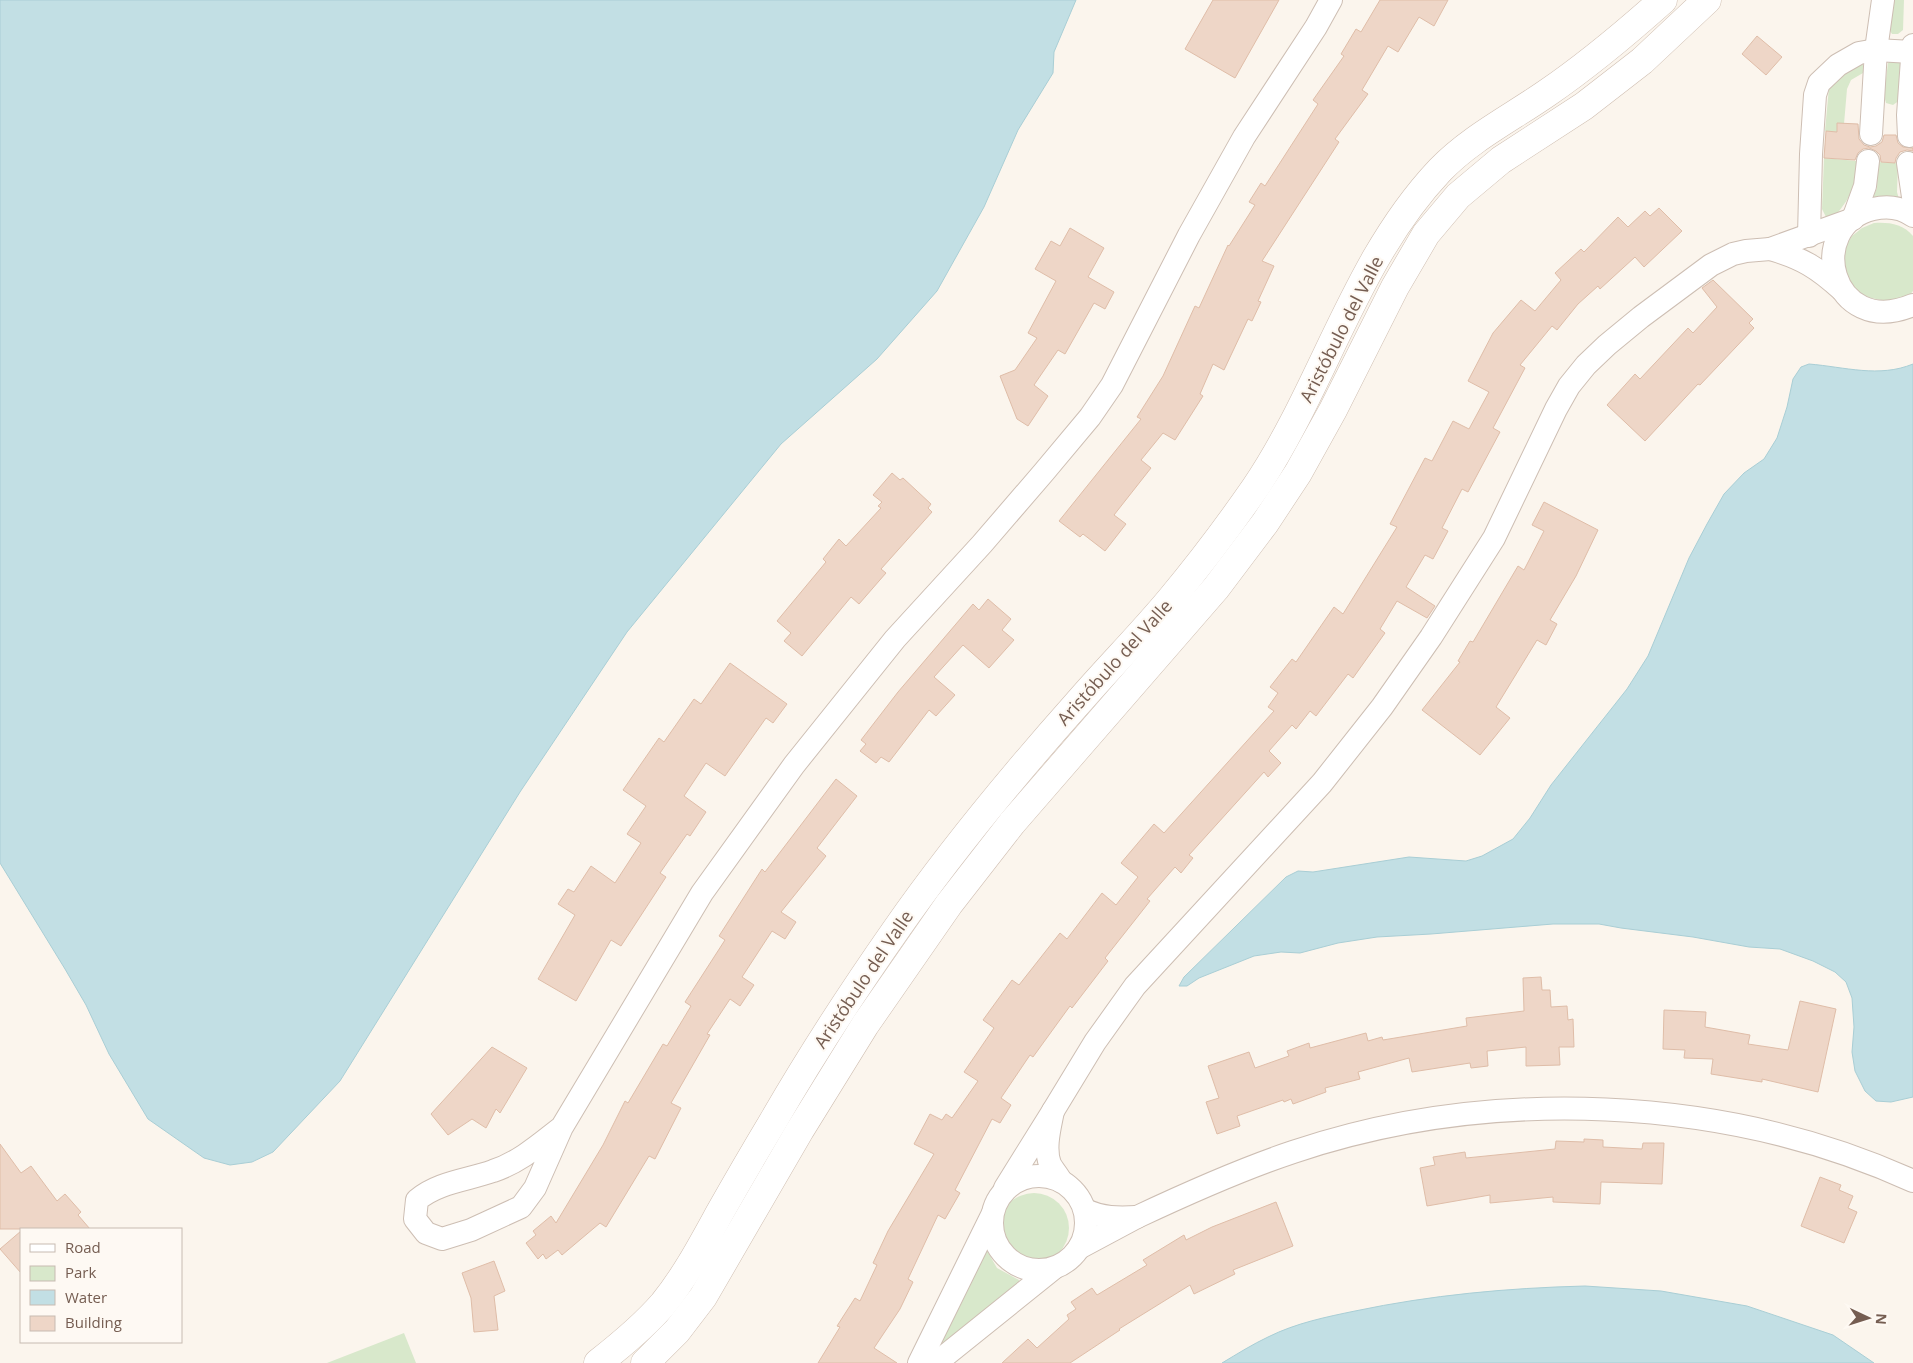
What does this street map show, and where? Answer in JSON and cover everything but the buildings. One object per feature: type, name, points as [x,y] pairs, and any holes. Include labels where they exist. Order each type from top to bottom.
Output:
[{"type":"street","points":[[562,1127],[525,1156],[495,1171],[428,1191],[417,1200],[415,1219],[426,1233],[442,1239],[471,1230],[521,1208],[535,1188],[562,1127],[702,893],[794,765],[895,640],[989,537],[1090,417],[1112,385],[1189,235],[1244,136],[1316,27],[1331,0]]},
{"type":"street","name":"Aristóbulo del Valle","points":[[598,1363],[636,1332],[664,1302],[692,1261],[793,1086],[848,998],[905,916],[956,848],[1075,705],[1170,601],[1253,491],[1297,418],[1357,292],[1386,242],[1424,188],[1466,147],[1570,77],[1663,0]]},
{"type":"street","name":"Aristóbulo del Valle","points":[[645,1363],[677,1331],[703,1298],[800,1130],[865,1024],[949,904],[1012,823],[1216,588],[1265,523],[1302,465],[1333,410],[1395,287],[1426,234],[1458,196],[1501,160],[1584,106],[1642,60],[1707,0]]},
{"type":"street","points":[[1883,0],[1876,50],[1871,123],[1910,123],[1913,45]]},
{"type":"street","points":[[1809,236],[1811,154],[1815,95],[1819,83],[1847,58],[1859,53],[1876,50],[1912,52]]},
{"type":"street","points":[[1842,290],[1835,276],[1833,260],[1835,245],[1842,230],[1853,219],[1865,186],[1868,161]]},
{"type":"street","points":[[1908,164],[1913,198]]},
{"type":"street","points":[[919,1363],[996,1205],[1095,1042],[1135,986],[1298,809],[1382,707],[1432,637],[1494,538],[1556,409],[1569,386],[1586,365],[1641,317],[1711,265],[1733,254],[1770,249],[1853,219],[1866,211],[1896,208],[1913,216]]},
{"type":"street","points":[[1770,249],[1788,254],[1817,268],[1853,302],[1867,310],[1883,313],[1899,311],[1913,305]]},
{"type":"street","points":[[1079,1248],[1137,1217],[1244,1170],[1294,1151],[1388,1126],[1495,1112],[1560,1108],[1624,1110],[1682,1115],[1737,1124],[1791,1137],[1845,1154],[1913,1181]]},
{"type":"street","points":[[1053,1111],[1048,1136],[1048,1151],[1050,1163],[1061,1181]]},
{"type":"street","points":[[936,1363],[1053,1269],[1072,1257],[1079,1248],[1084,1236],[1086,1223],[1085,1210],[1080,1199],[1072,1188],[1061,1181],[1048,1176],[1035,1176],[1016,1182],[996,1205],[992,1231],[997,1246],[1007,1259],[1021,1268],[1037,1271],[1053,1269]]},
{"type":"street","points":[[1085,1210],[1098,1216],[1111,1218],[1137,1217]]},
{"type":"green space","points":[[1891,0],[1904,0],[1903,30],[1898,34],[1892,34],[1889,29]]},
{"type":"green space","points":[[1892,59],[1897,59],[1901,63],[1900,100],[1893,105],[1886,103],[1884,95],[1888,63]]},
{"type":"green space","points":[[1860,62],[1865,67],[1863,73],[1851,80],[1847,89],[1844,124],[1837,123],[1837,132],[1825,131],[1829,87]]},
{"type":"green space","points":[[1824,158],[1857,161],[1851,192],[1833,218],[1826,217],[1822,209]]},
{"type":"green space","points":[[1878,162],[1898,163],[1897,192],[1899,199],[1875,200],[1873,197],[1877,188]]},
{"type":"green space","points":[[1874,223],[1895,225],[1905,229],[1913,236],[1913,291],[1909,296],[1896,303],[1856,295],[1842,272],[1845,247],[1852,236],[1862,228]]},
{"type":"green space","points":[[1041,1193],[1054,1199],[1063,1208],[1067,1214],[1069,1228],[1067,1242],[1059,1253],[1048,1261],[1027,1263],[1020,1261],[1009,1253],[1001,1242],[999,1221],[1001,1214],[1009,1203],[1020,1195]]},
{"type":"green space","points":[[986,1249],[997,1268],[1019,1280],[1019,1286],[935,1356]]},
{"type":"green space","points":[[404,1333],[416,1363],[327,1363]]},
{"type":"water","points":[[0,0],[1076,0],[1054,52],[1053,73],[1018,130],[984,207],[937,291],[877,359],[781,444],[627,632],[520,792],[340,1081],[273,1152],[252,1162],[230,1165],[204,1158],[148,1119],[109,1054],[86,1005],[0,863]]},
{"type":"water","points":[[1809,364],[1875,371],[1900,368],[1913,364],[1913,1097],[1891,1102],[1876,1101],[1865,1091],[1855,1071],[1852,1052],[1854,1027],[1852,998],[1846,982],[1835,972],[1813,961],[1780,949],[1749,947],[1599,924],[1553,924],[1377,937],[1338,943],[1300,953],[1281,952],[1254,956],[1199,978],[1187,986],[1179,986],[1184,977],[1286,877],[1298,871],[1313,872],[1409,857],[1466,861],[1482,856],[1513,839],[1530,818],[1551,785],[1627,689],[1648,656],[1689,558],[1707,524],[1724,494],[1744,473],[1764,459],[1777,438],[1787,407],[1793,379],[1801,367]]},
{"type":"water","points":[[1585,1286],[1661,1291],[1747,1306],[1833,1335],[1874,1363],[1222,1363],[1279,1332],[1311,1321],[1344,1313],[1384,1305],[1469,1293]]}]
